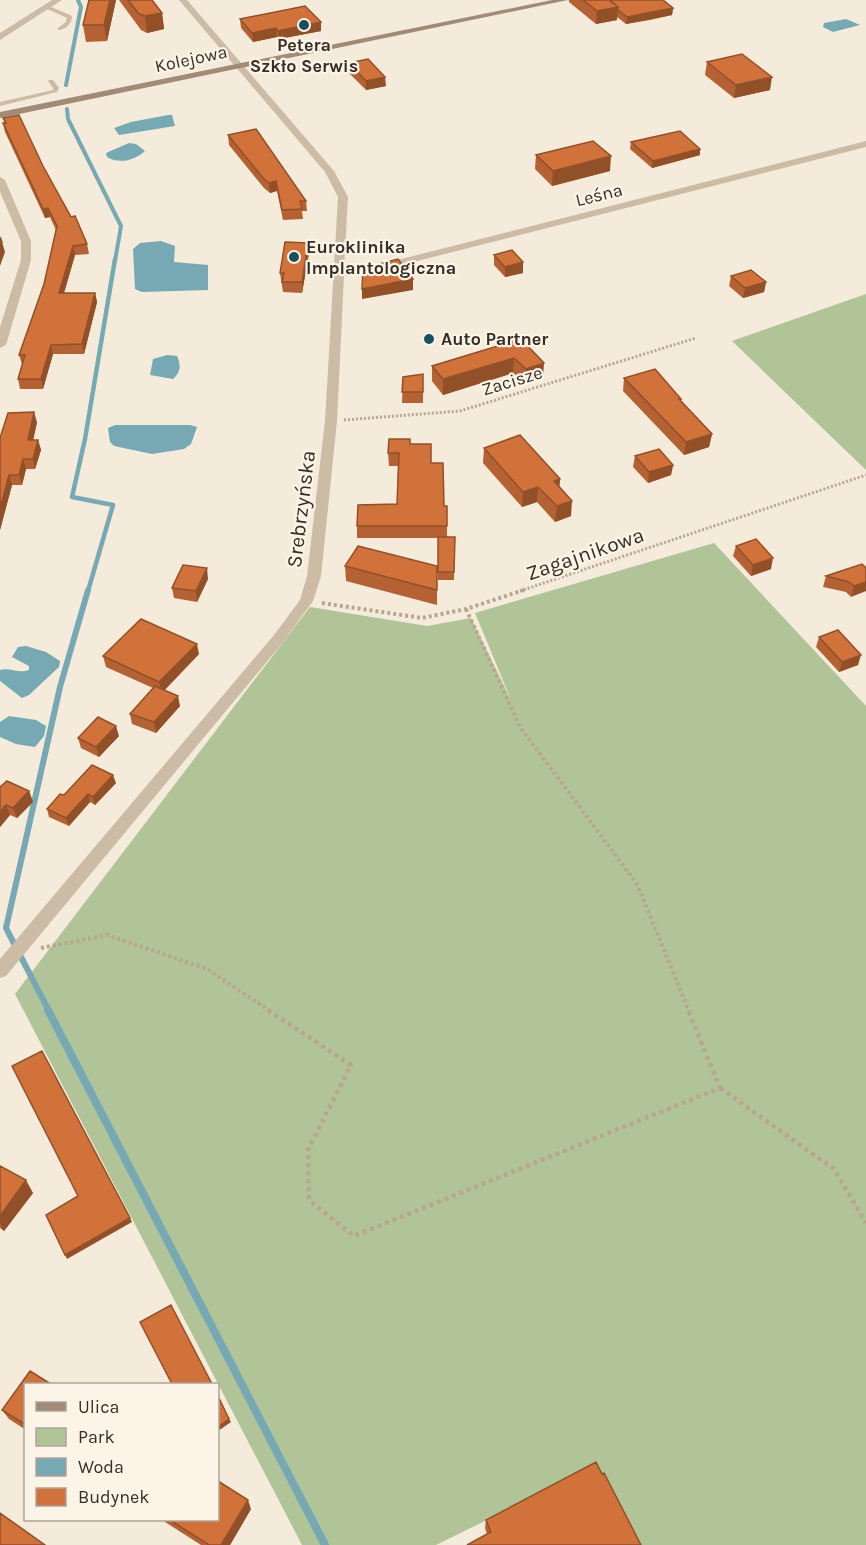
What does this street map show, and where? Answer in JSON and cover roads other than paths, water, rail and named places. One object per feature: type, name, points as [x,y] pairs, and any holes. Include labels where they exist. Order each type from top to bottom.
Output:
[{"type":"street","points":[[0,37],[58,0]]},
{"type":"street","name":"Srebrzyńska","points":[[0,970],[279,638],[306,601],[318,551],[331,421],[344,207],[340,188],[329,171],[183,0]]},
{"type":"street","name":"Kolejowa","points":[[0,115],[564,0]]},
{"type":"street","name":"Leśna","points":[[340,273],[370,270],[866,144]]},
{"type":"street","points":[[0,180],[27,241],[26,260],[0,345]]},
{"type":"street","points":[[0,305],[13,305]]},
{"type":"lane","points":[[46,7],[70,17],[68,23],[60,29]]},
{"type":"lane","points":[[0,104],[55,91],[56,88],[51,81]]},
{"type":"water","points":[[846,19],[860,25],[833,32],[823,27],[824,23]]},
{"type":"water","points":[[172,115],[175,126],[119,135],[114,128],[131,122]]},
{"type":"water","points":[[129,143],[136,144],[145,151],[126,160],[107,157],[106,153]]},
{"type":"water","points":[[161,241],[175,246],[174,262],[208,265],[208,290],[142,292],[135,289],[133,249],[140,243]]},
{"type":"water","points":[[167,355],[177,356],[180,368],[178,374],[173,379],[150,375],[153,359]]},
{"type":"water","points":[[115,425],[190,425],[197,427],[191,444],[184,449],[152,454],[114,446],[110,442],[108,428]]},
{"type":"water","points":[[26,646],[46,652],[60,661],[59,667],[29,695],[22,698],[0,681],[0,670],[29,670],[29,666],[12,657],[18,647]]},
{"type":"water","points":[[9,716],[36,720],[46,726],[44,736],[35,747],[16,744],[0,737],[0,722]]},
{"type":"waterway","points":[[66,85],[81,7],[78,0]]},
{"type":"waterway","points":[[67,109],[68,119],[121,226],[115,261]]},
{"type":"waterway","points":[[88,591],[113,505],[72,497],[85,439],[115,259]]},
{"type":"waterway","points":[[49,1011],[6,928],[60,687],[88,590]]},
{"type":"waterway","points":[[48,1010],[325,1545]]},
{"type":"place","name":"Petera Szkło Serwis","points":[[304,25]]},
{"type":"place","name":"Euroklinika Implantologiczna","points":[[294,257]]},
{"type":"place","name":"Auto Partner","points":[[429,339]]}]
